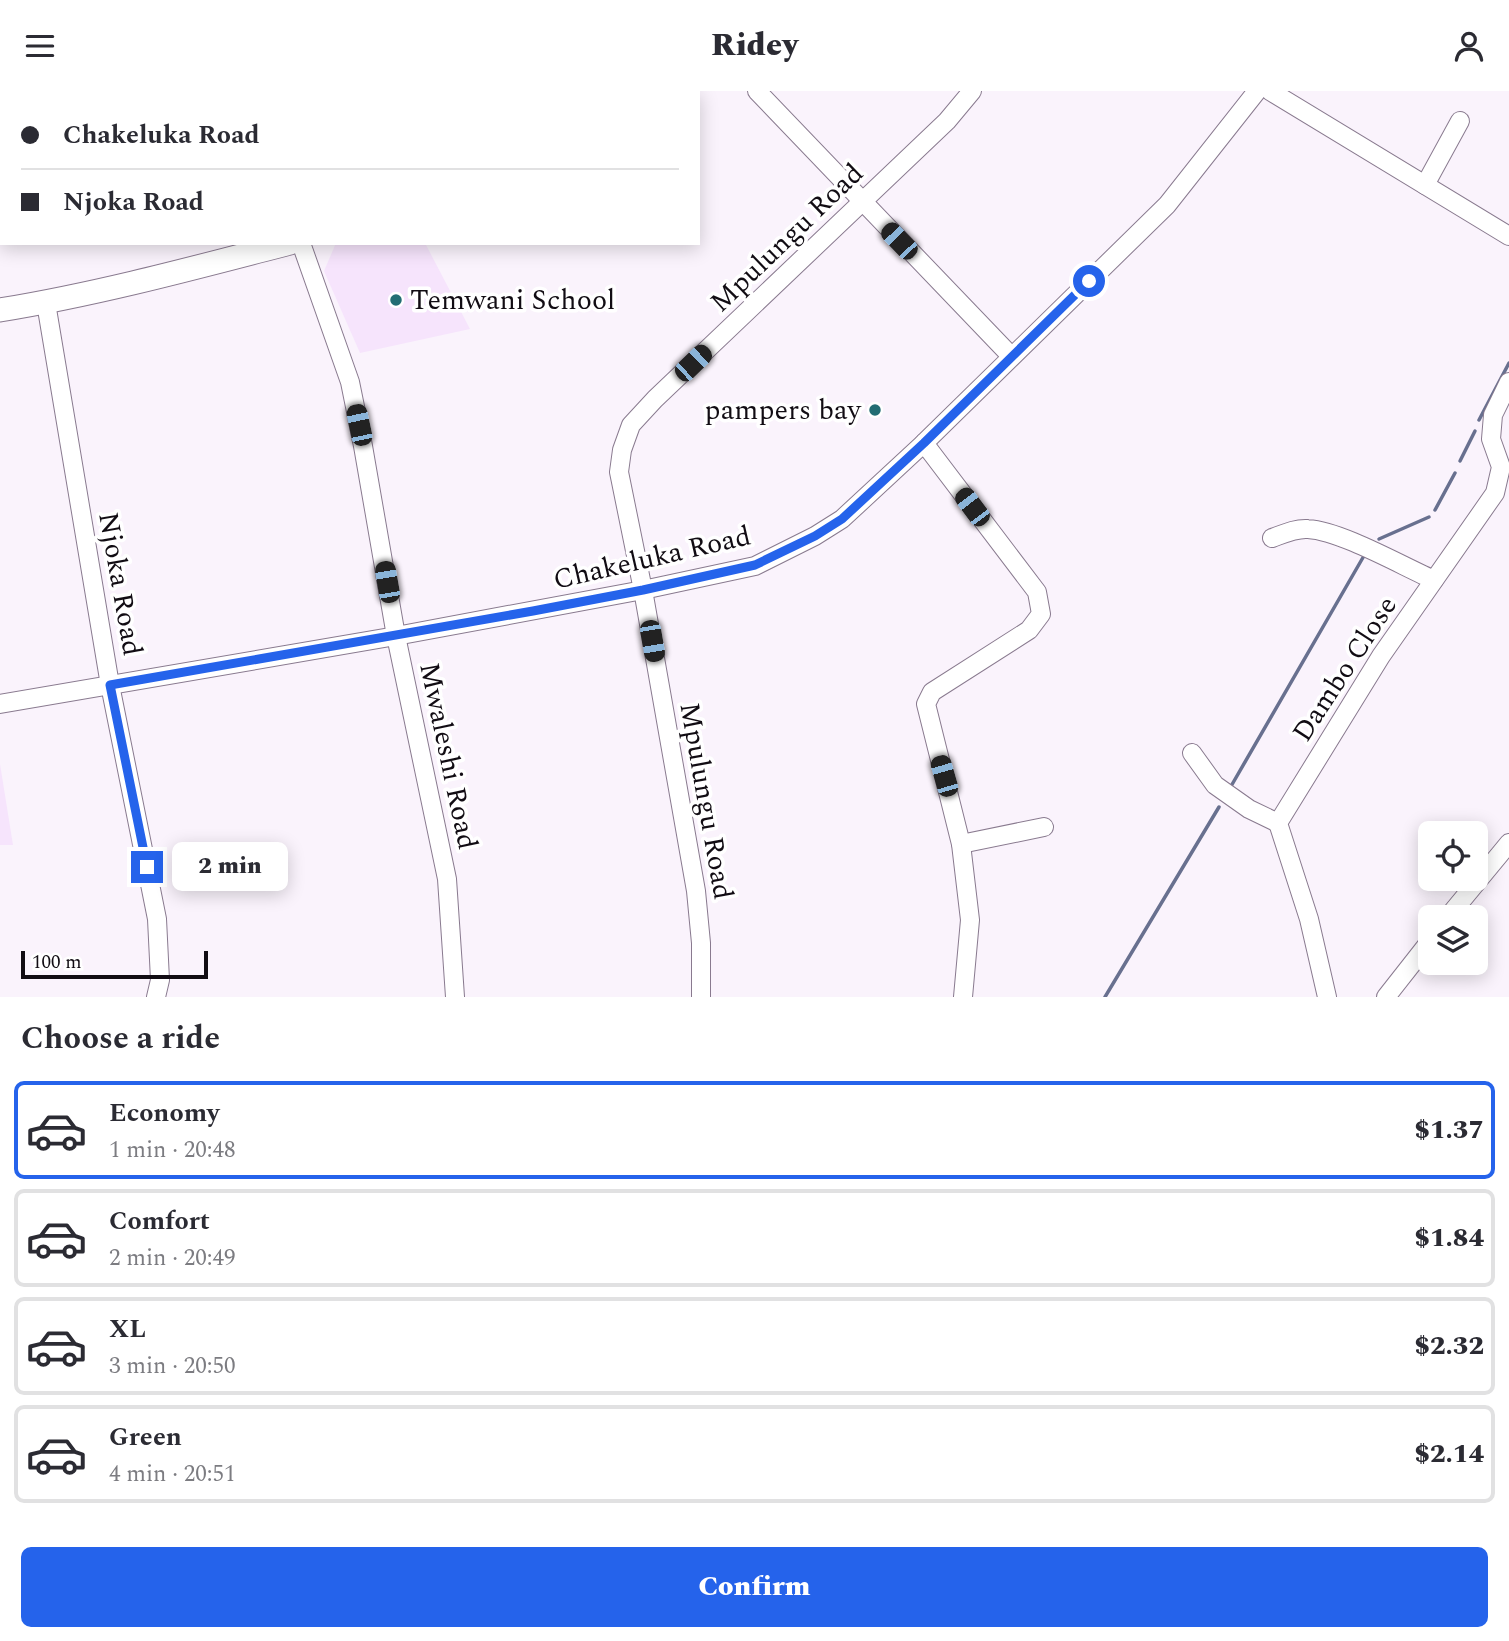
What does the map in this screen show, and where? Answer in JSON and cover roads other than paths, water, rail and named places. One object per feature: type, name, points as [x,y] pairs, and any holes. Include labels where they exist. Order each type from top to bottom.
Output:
[{"type":"main road","points":[[0,310],[46,303],[282,245]]},
{"type":"street","points":[[757,91],[1011,356]]},
{"type":"street","name":"Mpulungu Road","points":[[701,997],[701,943],[696,891],[643,590],[619,472],[622,450],[631,425],[655,399],[947,121],[972,91]]},
{"type":"street","name":"Chakeluka Road","points":[[0,704],[396,636],[643,590],[755,565],[815,536],[842,519],[924,443],[1167,205],[1257,91]]},
{"type":"street","points":[[1270,91],[1509,236]]},
{"type":"street","points":[[1425,185],[1460,121]]},
{"type":"street","name":"Mwaleshi Road","points":[[303,245],[350,382],[363,446],[396,636],[447,879],[455,997]]},
{"type":"street","name":"Njoka Road","points":[[46,303],[110,685],[157,919],[160,980],[156,997]]},
{"type":"street","name":"Dambo Close","points":[[1278,823],[1381,656],[1495,493],[1505,471],[1491,439],[1493,415],[1509,382]]},
{"type":"street","points":[[924,443],[1037,592],[1041,614],[1029,630],[932,692],[926,704],[961,844],[970,920],[963,997]]},
{"type":"street","points":[[1272,538],[1291,531],[1308,529],[1329,533],[1434,580]]},
{"type":"street","points":[[1192,753],[1215,785],[1249,809],[1278,823],[1309,919],[1327,997]]},
{"type":"street","points":[[961,844],[1044,827]]},
{"type":"street","points":[[1458,905],[1509,843]]},
{"type":"street","points":[[1386,997],[1418,956]]},
{"type":"waterway","points":[[1479,420],[1509,363]]},
{"type":"waterway","points":[[1460,461],[1475,431]]},
{"type":"waterway","points":[[1435,510],[1455,473]]},
{"type":"waterway","points":[[1379,539],[1429,517]]},
{"type":"waterway","points":[[1230,788],[1365,554]]},
{"type":"waterway","points":[[1105,997],[1219,807]]},
{"type":"place","name":"Temwani School","points":[[396,300]]},
{"type":"place","name":"pampers bay","points":[[875,410]]}]
